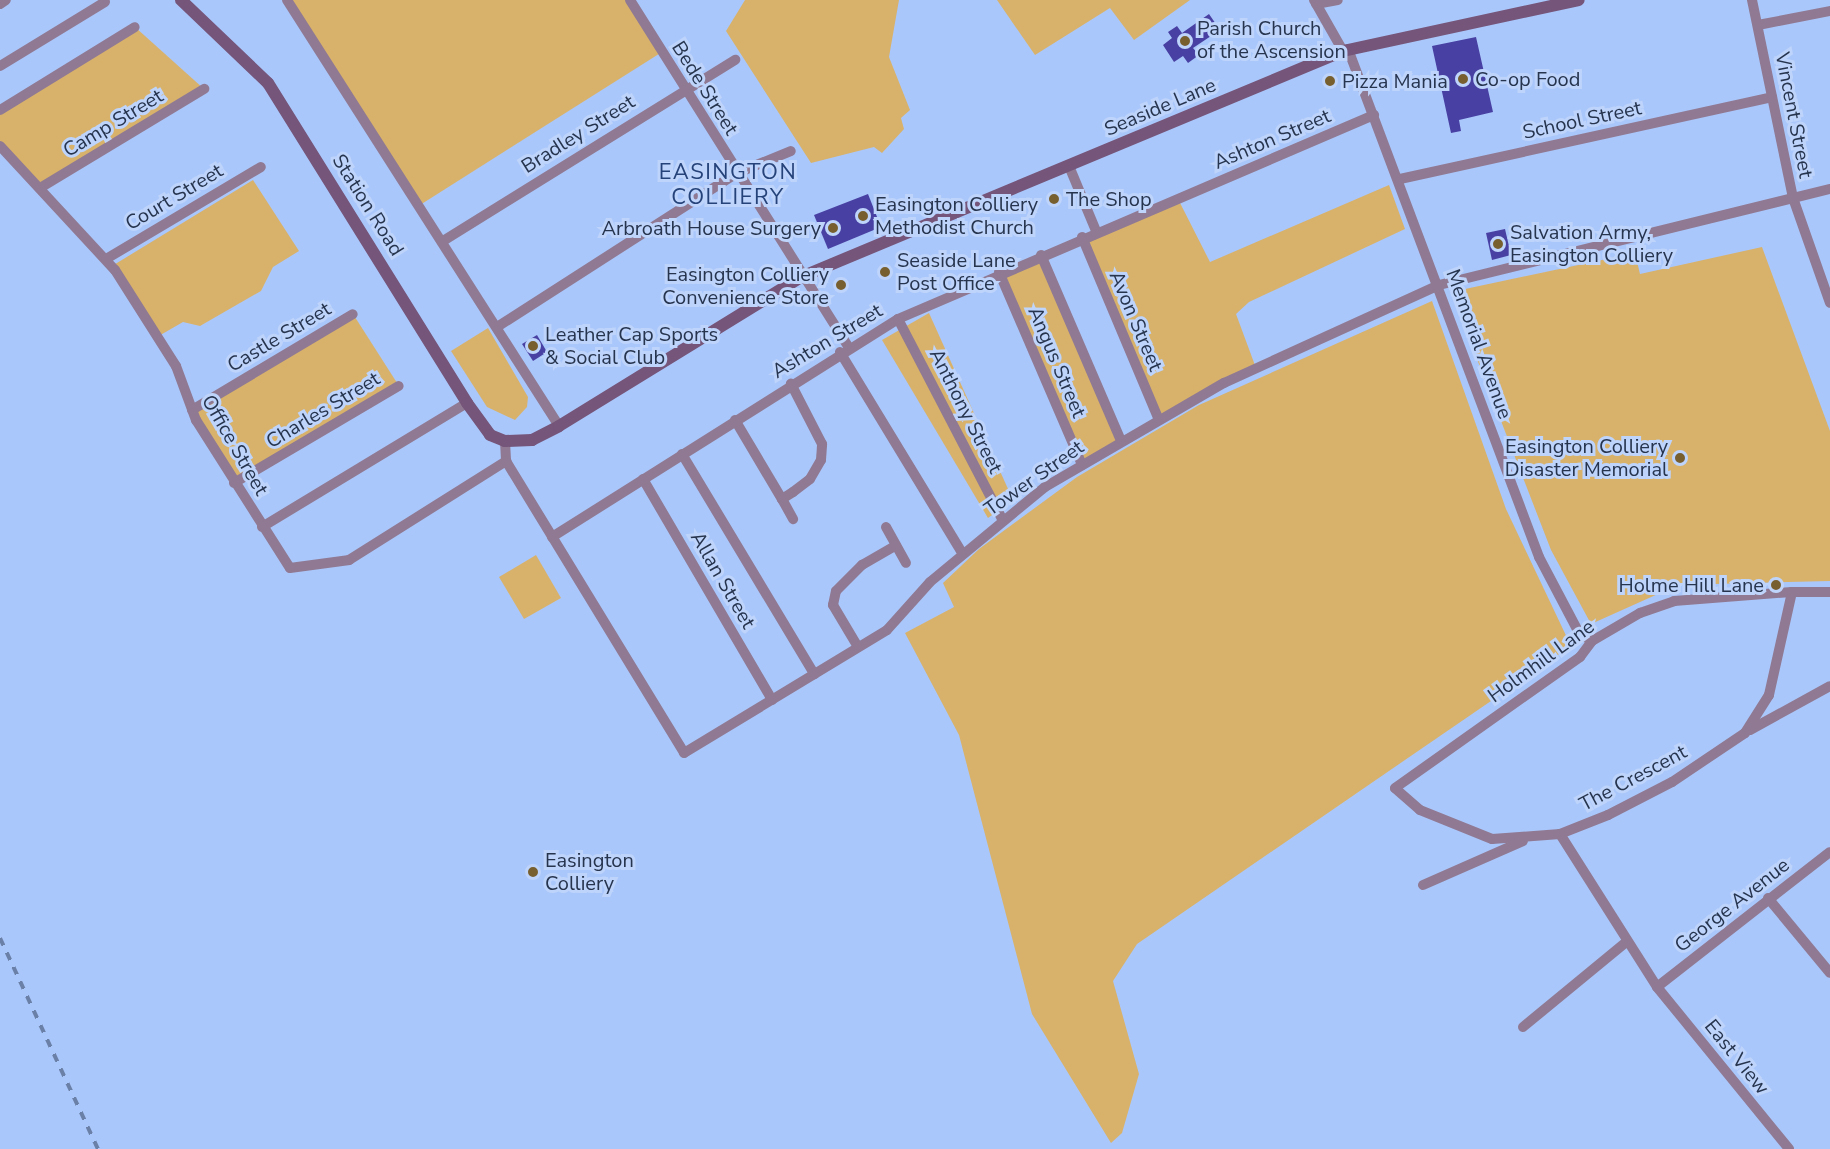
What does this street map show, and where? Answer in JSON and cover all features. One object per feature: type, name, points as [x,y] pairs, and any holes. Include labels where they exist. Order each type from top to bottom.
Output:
[{"type":"main road","name":"Station Road","points":[[181,0],[268,83],[467,403],[490,435],[505,441]]},
{"type":"main road","name":"Seaside Lane","points":[[505,441],[532,440],[559,426],[801,277],[1346,50],[1579,0]]},
{"type":"street","points":[[0,4],[6,0]]},
{"type":"street","points":[[287,0],[559,426]]},
{"type":"street","name":"Bede Street","points":[[630,0],[801,277],[962,554]]},
{"type":"street","points":[[1315,2],[1338,0]]},
{"type":"street","name":"Vincent Street","points":[[1752,0],[1793,198],[1830,303]]},
{"type":"street","points":[[0,66],[105,2]]},
{"type":"street","name":"Memorial Avenue","points":[[1315,2],[1346,50],[1400,179],[1539,556],[1579,633],[1592,641]]},
{"type":"street","points":[[1758,25],[1830,10]]},
{"type":"street","points":[[0,110],[135,27]]},
{"type":"street","name":"Bradley Street","points":[[443,241],[684,88],[735,60]]},
{"type":"street","name":"Camp Street","points":[[40,188],[204,89]]},
{"type":"street","name":"School Street","points":[[1400,179],[1772,97]]},
{"type":"street","name":"Ashton Street","points":[[552,537],[844,349],[898,319],[999,272],[1374,116]]},
{"type":"street","name":"Office Street","points":[[0,146],[106,259],[176,366],[192,410],[234,483],[290,568],[336,566],[506,461]]},
{"type":"street","points":[[497,327],[737,173],[792,152]]},
{"type":"street","name":"Court Street","points":[[106,259],[261,166]]},
{"type":"street","points":[[1069,166],[1096,231]]},
{"type":"street","name":"Tower Street","points":[[552,537],[684,753],[887,630],[962,554],[1002,519],[1082,465],[1158,418],[1439,285],[1683,229],[1830,189]]},
{"type":"street","name":"Avon Street","points":[[1082,237],[1158,418]]},
{"type":"street","points":[[1041,255],[1121,441]]},
{"type":"street","name":"Angus Street","points":[[999,272],[1082,465]]},
{"type":"street","name":"Castle Street","points":[[192,410],[353,314]]},
{"type":"street","name":"Anthony Street","points":[[898,319],[1002,519]]},
{"type":"street","points":[[782,499],[810,479],[821,460],[817,428],[790,384]]},
{"type":"street","name":"Charles Street","points":[[234,483],[399,386]]},
{"type":"street","points":[[262,527],[467,403]]},
{"type":"street","points":[[735,420],[793,519]]},
{"type":"street","points":[[505,441],[506,461],[552,537]]},
{"type":"street","points":[[682,454],[814,674]]},
{"type":"street","name":"Allan Street","points":[[643,479],[772,700]]},
{"type":"street","points":[[886,528],[906,562]]},
{"type":"street","points":[[858,647],[833,605],[836,591],[862,565],[896,545]]},
{"type":"street","name":"Holmhill Lane","points":[[1395,788],[1580,657],[1592,641],[1640,613],[1674,601],[1792,592],[1830,592]]},
{"type":"street","name":"The Crescent","points":[[1395,788],[1420,810],[1449,825],[1492,839],[1526,840],[1560,834],[1672,782],[1745,733],[1769,695],[1792,592]]},
{"type":"street","points":[[1745,733],[1830,686]]},
{"type":"street","name":"East View","points":[[1560,834],[1625,943],[1657,987],[1789,1149]]},
{"type":"street","points":[[1423,885],[1526,840]]},
{"type":"street","name":"George Avenue","points":[[1657,987],[1768,898],[1830,852]]},
{"type":"street","points":[[1768,898],[1830,973]]},
{"type":"street","points":[[1523,1027],[1625,943]]},
{"type":"shaded area","points":[[287,0],[630,0],[662,52],[420,205]]},
{"type":"shaded area","points":[[745,0],[899,0],[889,57],[910,110],[901,118],[904,129],[882,153],[874,147],[811,163],[726,31]]},
{"type":"shaded area","points":[[997,0],[1190,0],[1134,40],[1110,8],[1035,55]]},
{"type":"shaded area","points":[[135,27],[204,89],[40,188],[0,146],[0,110]]},
{"type":"shaded area","points":[[253,180],[299,251],[273,267],[261,291],[200,326],[183,322],[157,337],[112,266]]},
{"type":"shaded area","points":[[1389,185],[1405,229],[1249,302],[1236,314],[1256,368],[1158,418],[1082,237],[1177,197],[1210,262]]},
{"type":"shaded area","points":[[1762,247],[1830,431],[1830,581],[1678,585],[1591,624],[1551,550],[1451,292],[1635,253],[1640,274]]},
{"type":"shaded area","points":[[1041,255],[1121,441],[1082,465],[999,272]]},
{"type":"shaded area","points":[[1432,301],[1506,509],[1571,646],[1137,944],[1113,981],[1139,1074],[1122,1133],[1111,1143],[1032,1014],[959,735],[905,633],[954,607],[943,583],[979,549],[1077,477],[1199,405]]},
{"type":"shaded area","points":[[929,313],[1013,500],[988,518],[882,340]]},
{"type":"shaded area","points":[[353,314],[399,386],[234,483],[192,410]]},
{"type":"shaded area","points":[[488,328],[528,397],[527,407],[515,420],[487,407],[451,351]]},
{"type":"shaded area","points":[[536,555],[561,598],[524,619],[499,577]]},
{"type":"building","name":"Parish Church of the Ascension","points":[[1209,14],[1220,30],[1193,48],[1199,55],[1188,63],[1183,56],[1174,62],[1163,45],[1172,38],[1168,32],[1177,26],[1182,33]]},
{"type":"building","name":"Co-op Food","points":[[1476,37],[1493,112],[1459,120],[1461,131],[1451,133],[1432,46]]},
{"type":"building","points":[[868,194],[881,227],[828,249],[814,215]]},
{"type":"building","name":"Salvation Army, Easington Colliery","points":[[1505,229],[1511,255],[1492,260],[1486,233]]},
{"type":"building","name":"Leather Cap Sports & Social Club","points":[[537,335],[547,352],[533,361],[522,344]]},
{"type":"railway","points":[[0,938],[98,1149]]},
{"type":"place","name":"Parish Church of the Ascension","points":[[1185,41]]},
{"type":"place","name":"Co-op Food","points":[[1463,79]]},
{"type":"place","name":"Pizza Mania","points":[[1330,81]]},
{"type":"place","name":"The Shop","points":[[1054,199]]},
{"type":"place","name":"Easington Colliery Methodist Church","points":[[863,216]]},
{"type":"place","name":"Arbroath House Surgery","points":[[833,228]]},
{"type":"place","name":"Salvation Army, Easington Colliery","points":[[1498,244]]},
{"type":"place","name":"Seaside Lane Post Office","points":[[885,272]]},
{"type":"place","name":"Easington Colliery Convenience Store","points":[[841,285]]},
{"type":"place","name":"Leather Cap Sports & Social Club","points":[[533,346]]},
{"type":"place","name":"Easington Colliery Disaster Memorial","points":[[1680,458]]},
{"type":"place","name":"Holme Hill Lane","points":[[1776,585]]},
{"type":"place","name":"Easington Colliery","points":[[533,872]]},
{"type":"district","name":"EASINGTON COLLIERY","points":[[728,184]]}]
